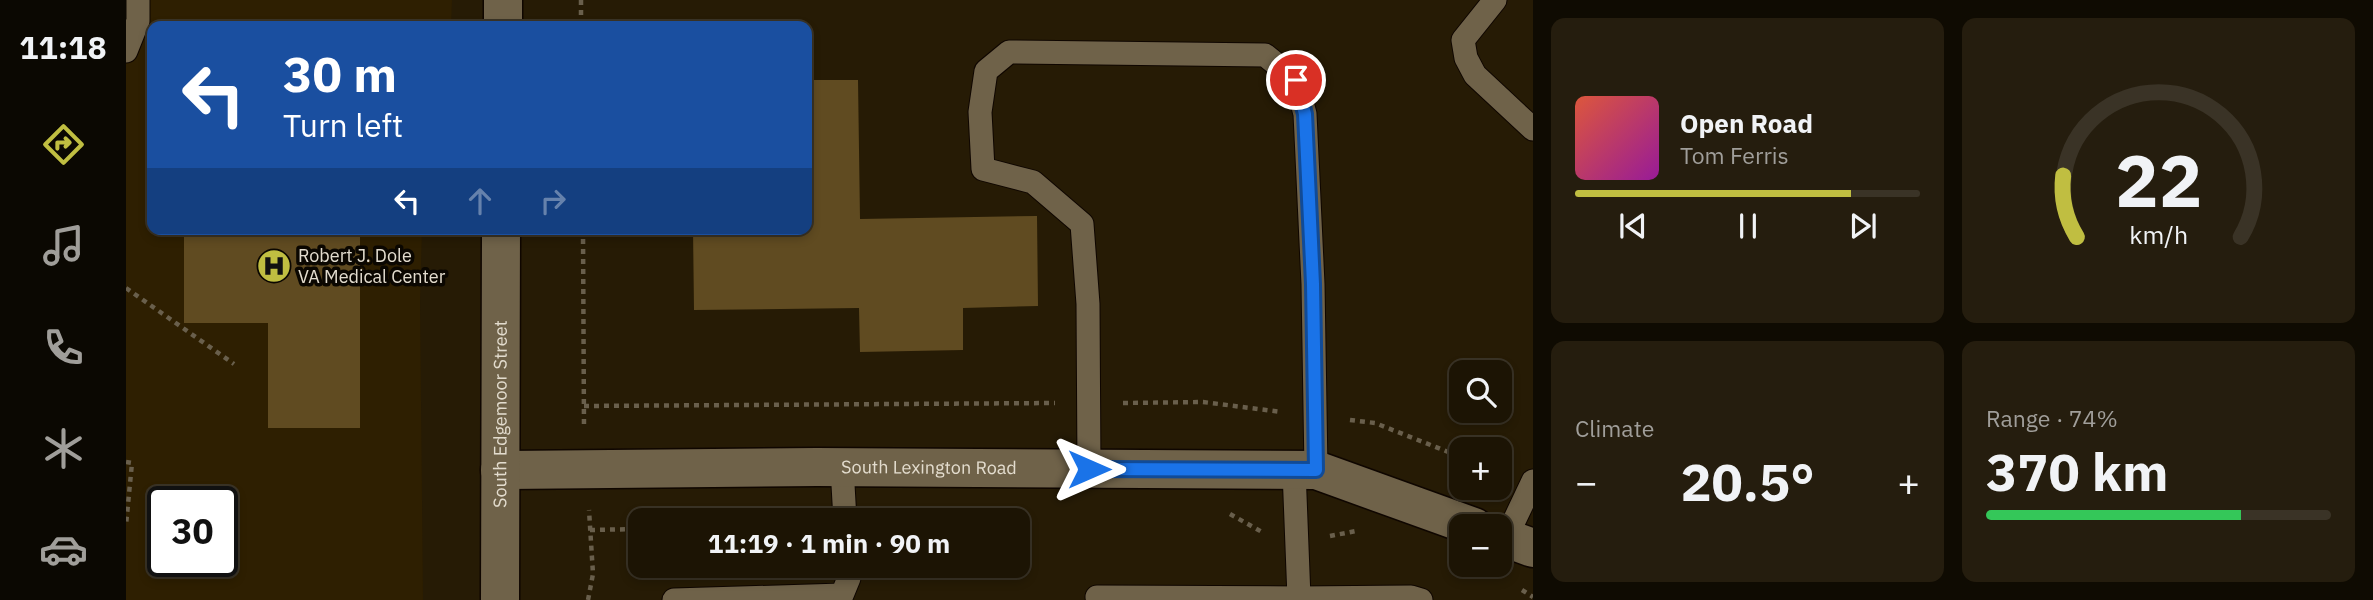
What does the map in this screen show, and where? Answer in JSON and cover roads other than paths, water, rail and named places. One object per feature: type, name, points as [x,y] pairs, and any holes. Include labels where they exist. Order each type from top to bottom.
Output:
[{"type":"street","points":[[503,0],[503,21]]},
{"type":"street","name":"South Edgemoor Street","points":[[500,600],[501,235]]},
{"type":"street","name":"South Lexington Road","points":[[500,470],[842,467],[1305,470],[1449,519]]},
{"type":"lane","points":[[126,51],[138,21],[138,0]]},
{"type":"lane","points":[[1495,0],[1463,40],[1466,58],[1475,75],[1533,129]]},
{"type":"lane","points":[[1089,469],[1088,304],[1082,224],[1033,183],[983,169],[980,112],[986,71],[1009,52],[1265,55],[1296,80],[1305,114],[1313,284],[1315,416],[1296,534],[1299,598]]},
{"type":"lane","points":[[842,467],[844,508]]},
{"type":"lane","points":[[1512,520],[1533,481]]},
{"type":"lane","points":[[674,600],[842,595],[849,578]]},
{"type":"lane","points":[[1097,597],[1411,597],[1421,600]]},
{"type":"place","name":"Robert J. Dole VA Medical Center","points":[[274,266]]}]
